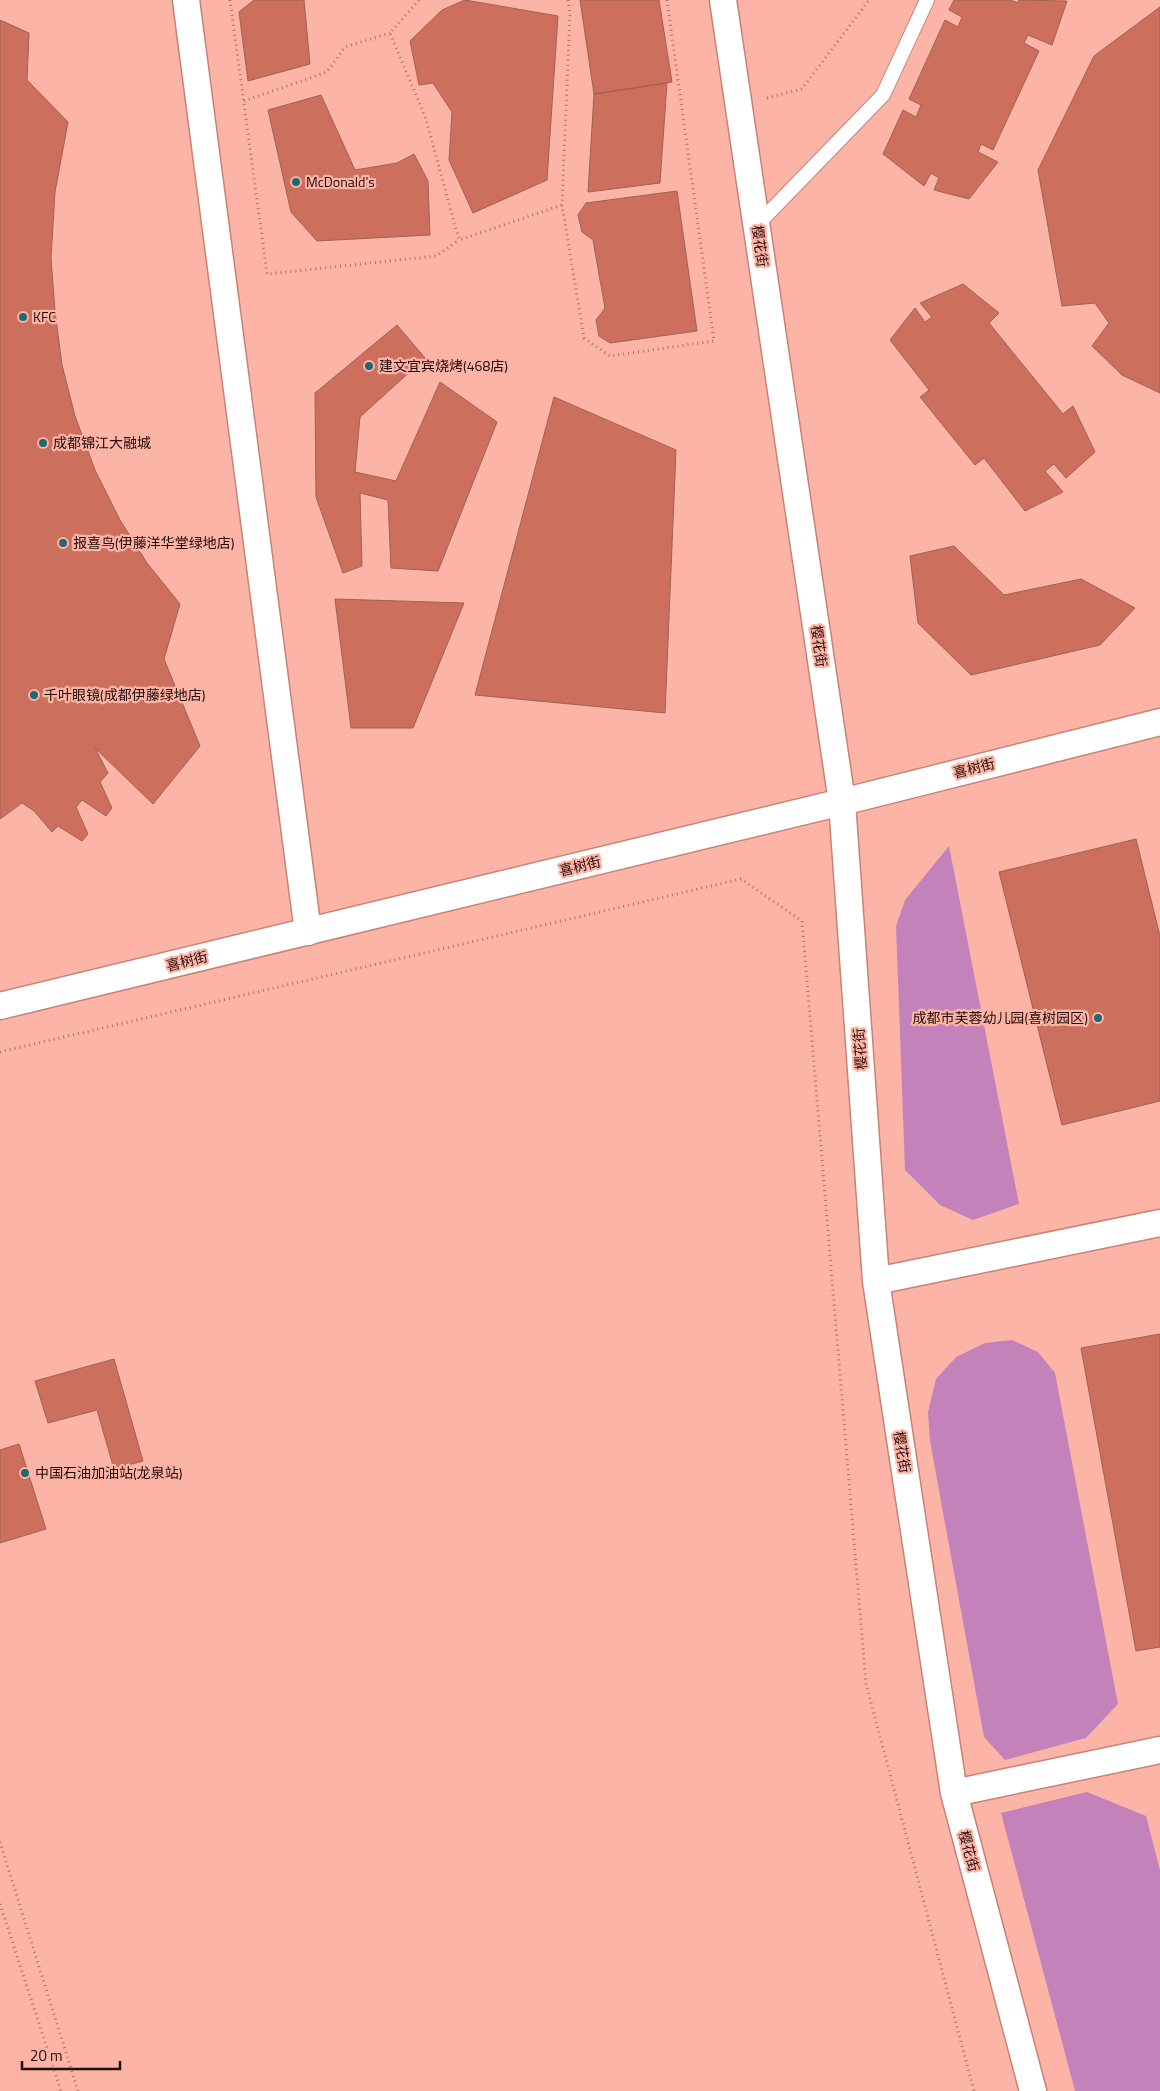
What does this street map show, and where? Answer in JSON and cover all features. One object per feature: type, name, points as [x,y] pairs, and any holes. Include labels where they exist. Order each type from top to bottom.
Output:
[{"type":"street","points":[[186,0],[308,932]]},
{"type":"street","name":"樱花街","points":[[723,0],[842,802],[876,1281],[954,1793],[1033,2091]]},
{"type":"street","name":"喜树街","points":[[0,1006],[842,802],[1160,722]]},
{"type":"street","points":[[876,1281],[1160,1223]]},
{"type":"street","points":[[954,1793],[1160,1750]]},
{"type":"lane","points":[[757,226],[882,95],[927,0]]},
{"type":"path","points":[[230,0],[267,274],[436,256],[459,240],[562,205]]},
{"type":"path","points":[[244,101],[327,72],[345,47],[390,33],[419,0]]},
{"type":"path","points":[[568,0],[570,13],[562,205],[584,338],[610,356],[714,341],[667,0]]},
{"type":"path","points":[[739,105],[802,89],[869,0]]},
{"type":"path","points":[[390,33],[426,119],[459,240]]},
{"type":"path","points":[[0,1052],[741,879],[802,921],[866,1684],[974,2091]]},
{"type":"path","points":[[0,1842],[78,2091]]},
{"type":"path","points":[[0,1904],[61,2091]]},
{"type":"shaded area","points":[[949,846],[1019,1204],[973,1220],[940,1205],[905,1170],[896,926],[905,900]]},
{"type":"shaded area","points":[[1012,1340],[1038,1352],[1055,1373],[1118,1704],[1086,1738],[1005,1760],[984,1737],[930,1441],[928,1412],[936,1379],[956,1357],[985,1343]]},
{"type":"shaded area","points":[[1087,1792],[1146,1816],[1160,1870],[1160,2091],[1075,2091],[1001,1813]]},
{"type":"building","points":[[254,0],[304,0],[310,64],[248,81],[239,12]]},
{"type":"building","points":[[465,0],[558,16],[547,180],[473,213],[449,160],[452,112],[433,83],[419,85],[410,41],[442,10]]},
{"type":"building","points":[[580,0],[659,0],[672,82],[594,94]]},
{"type":"building","points":[[954,0],[1011,0],[1018,3],[1019,0],[1067,1],[1052,45],[1028,35],[1024,43],[1039,51],[993,150],[981,144],[978,152],[998,162],[969,199],[934,190],[939,178],[931,173],[924,186],[883,154],[903,110],[916,117],[921,105],[909,99],[945,20],[958,27],[962,17],[949,10]]},
{"type":"building","points":[[1160,7],[1160,393],[1122,375],[1092,346],[1109,323],[1095,303],[1062,306],[1038,170],[1094,56]]},
{"type":"building","name":"成都锦江大融城","points":[[0,20],[29,33],[27,80],[68,122],[55,192],[51,258],[62,365],[75,416],[95,470],[120,520],[147,563],[180,604],[164,659],[200,746],[153,804],[95,748],[108,773],[100,782],[112,808],[106,816],[82,800],[76,807],[88,834],[82,841],[58,826],[52,832],[34,811],[22,803],[0,819]]},
{"type":"building","points":[[667,83],[660,183],[588,192],[594,94]]},
{"type":"building","points":[[321,95],[355,170],[397,163],[414,154],[428,181],[430,235],[317,241],[291,212],[268,110]]},
{"type":"building","points":[[677,191],[697,331],[610,343],[599,336],[596,320],[605,308],[593,240],[582,232],[578,215],[586,203]]},
{"type":"building","points":[[963,284],[999,313],[989,323],[1063,414],[1073,406],[1095,452],[1066,478],[1054,464],[1045,471],[1063,492],[1025,511],[984,458],[975,465],[920,397],[929,390],[890,340],[915,308],[925,322],[932,317],[920,303]]},
{"type":"building","points":[[397,325],[425,358],[360,417],[355,472],[396,481],[440,382],[497,422],[438,571],[391,568],[388,500],[360,493],[362,566],[343,573],[316,497],[315,393]]},
{"type":"building","points":[[554,397],[676,450],[665,713],[475,695]]},
{"type":"building","points":[[954,546],[1004,595],[1081,579],[1135,608],[1100,645],[971,675],[918,623],[910,556]]},
{"type":"building","points":[[335,599],[464,603],[413,728],[351,728]]},
{"type":"building","name":"成都市芙蓉幼儿园(喜树园区)","points":[[1136,839],[1160,936],[1160,1101],[1062,1125],[999,872]]},
{"type":"building","points":[[1160,1334],[1160,1647],[1136,1651],[1081,1348]]},
{"type":"building","points":[[114,1359],[143,1461],[114,1469],[97,1410],[48,1423],[35,1381]]},
{"type":"building","points":[[19,1444],[46,1529],[0,1543],[0,1450]]},
{"type":"place","name":"McDonald's","points":[[296,182]]},
{"type":"place","name":"KFC","points":[[23,317]]},
{"type":"place","name":"建文宜宾烧烤(468店)","points":[[369,366]]},
{"type":"place","name":"成都锦江大融城","points":[[43,443]]},
{"type":"place","name":"报喜鸟(伊藤洋华堂绿地店)","points":[[63,543]]},
{"type":"place","name":"千叶眼镜(成都伊藤绿地店)","points":[[34,695]]},
{"type":"place","name":"成都市芙蓉幼儿园(喜树园区)","points":[[1098,1018]]},
{"type":"place","name":"中国石油加油站(龙泉站)","points":[[25,1473]]}]
